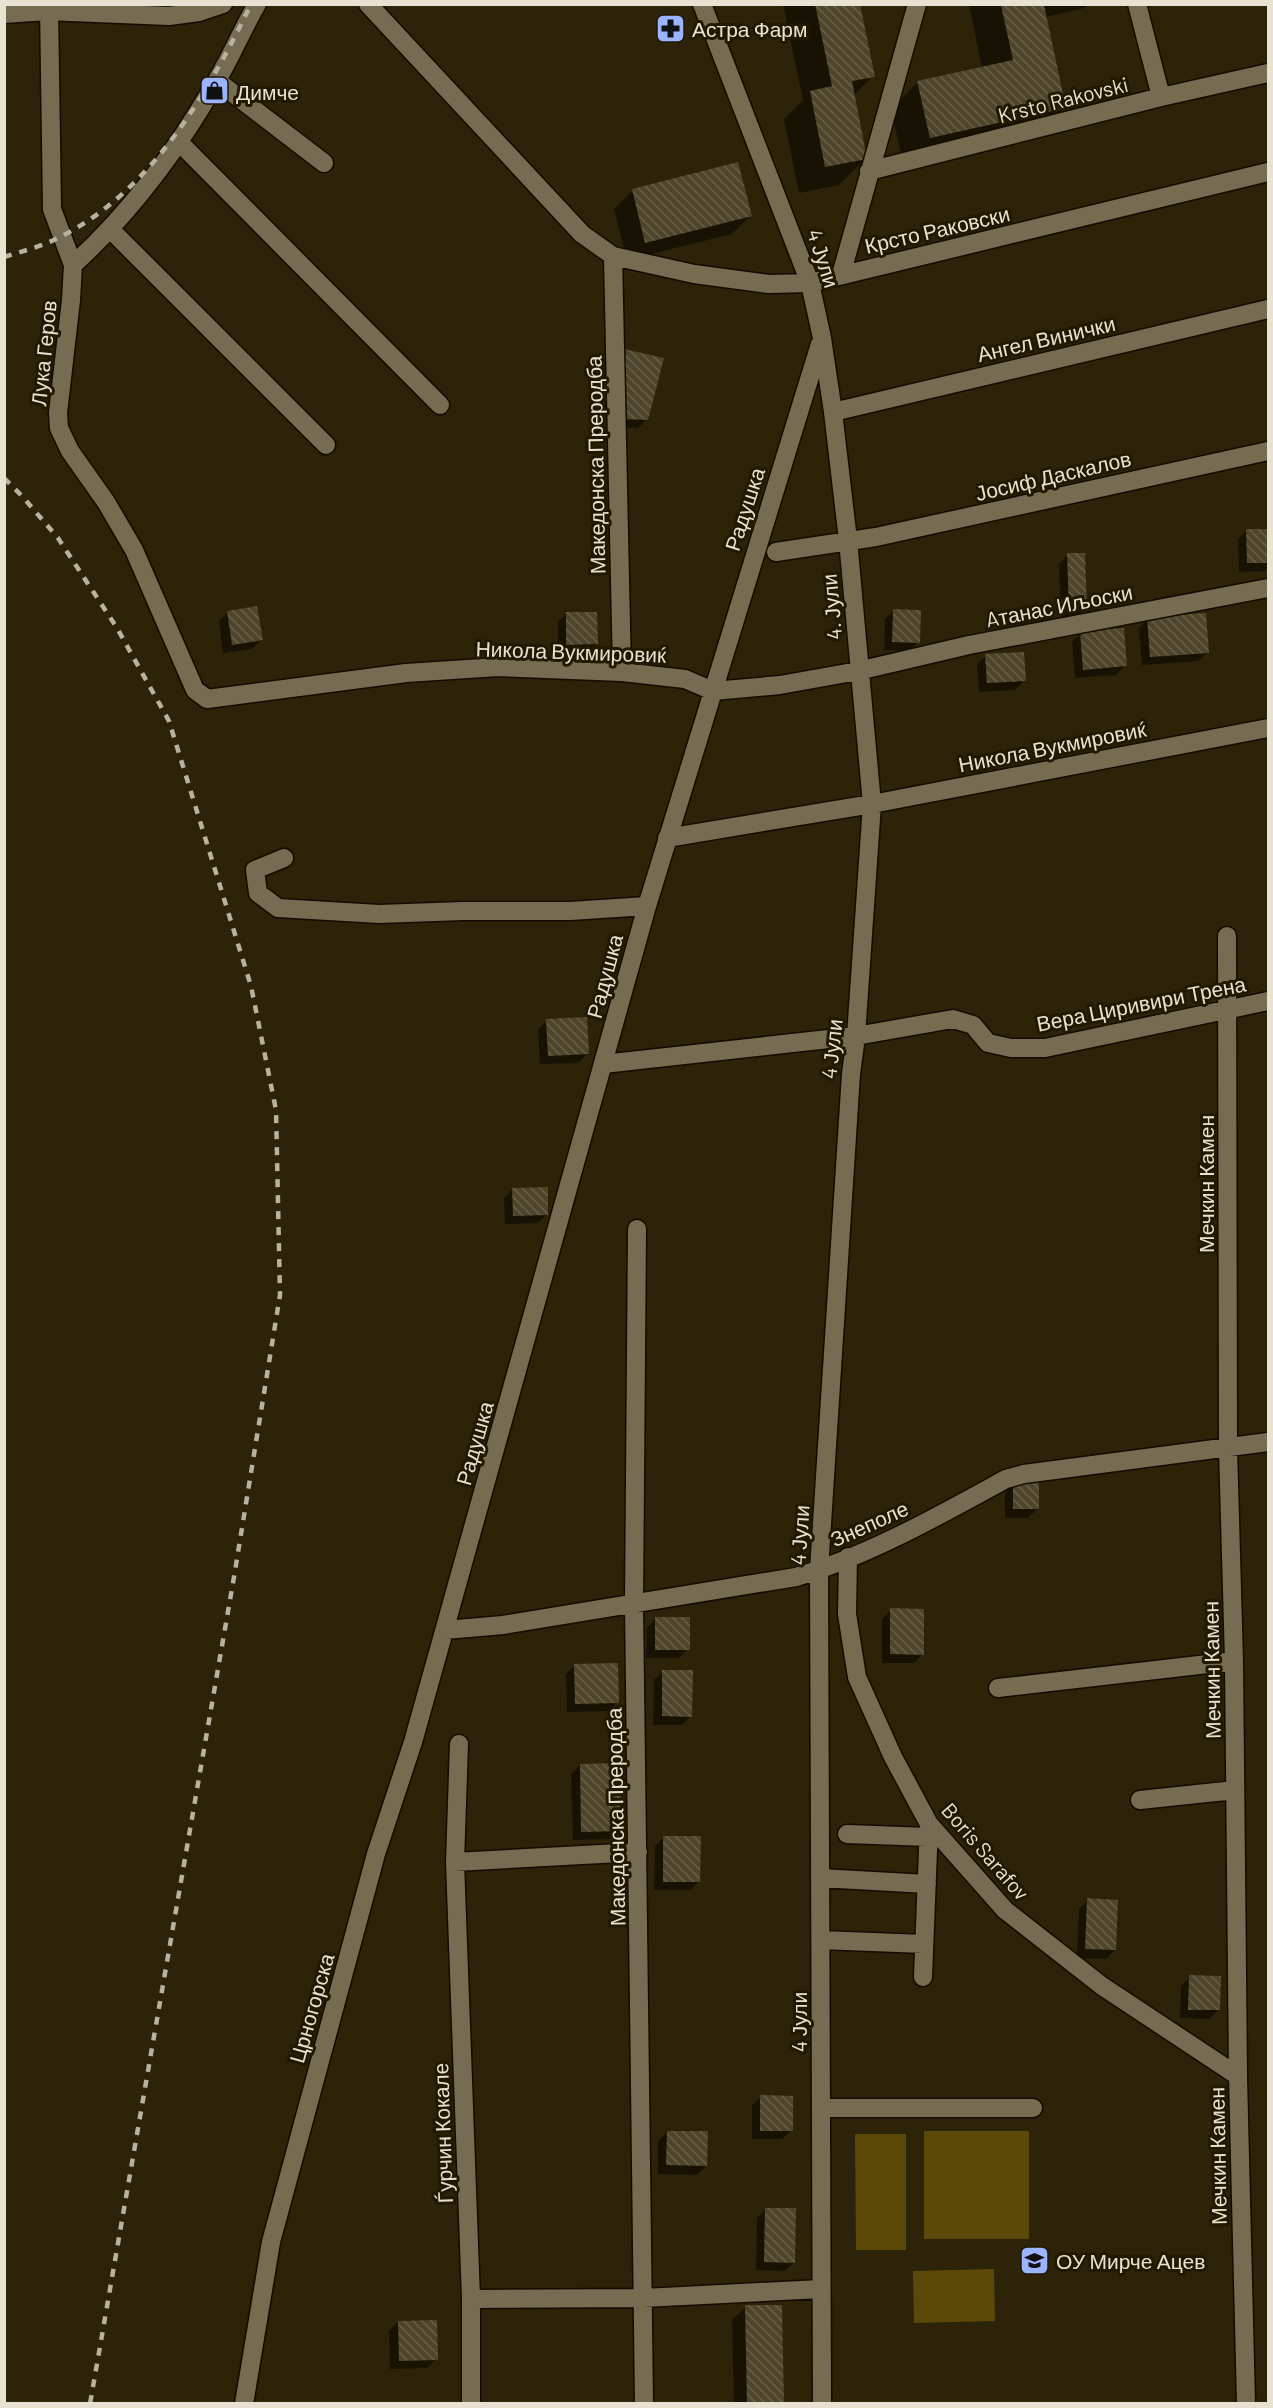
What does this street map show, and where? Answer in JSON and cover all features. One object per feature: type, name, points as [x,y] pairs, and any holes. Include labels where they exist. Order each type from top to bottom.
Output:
[{"type":"street","points":[[4,14],[48,8],[169,16],[199,12],[223,4]]},
{"type":"street","points":[[73,265],[111,230],[179,142],[217,81],[256,4]]},
{"type":"street","points":[[368,4],[582,234],[613,256]]},
{"type":"street","name":"4 Јули","points":[[702,4],[810,283],[822,338],[833,412],[848,540]]},
{"type":"street","points":[[841,275],[917,4]]},
{"type":"street","points":[[1137,4],[1161,97]]},
{"type":"street","name":"Лука Геров","points":[[48,8],[52,100],[52,209],[73,265],[69,323],[58,412],[59,428],[70,451],[106,502],[134,550],[195,690],[207,699]]},
{"type":"street","name":"Krsto Rakovski","points":[[869,171],[1161,97],[1269,73]]},
{"type":"street","points":[[217,81],[324,164]]},
{"type":"street","points":[[179,142],[441,405]]},
{"type":"street","name":"Крсто Раковски","points":[[613,256],[694,274],[769,284],[810,283],[1269,172]]},
{"type":"street","points":[[111,230],[326,445]]},
{"type":"street","name":"Македонска Преродба","points":[[613,256],[622,672]]},
{"type":"street","name":"Ангел Винички","points":[[833,412],[1269,309]]},
{"type":"street","name":"Радушка","points":[[445,1629],[646,906],[822,338]]},
{"type":"street","name":"Јосиф Даскалов","points":[[776,552],[876,537],[1269,451]]},
{"type":"street","name":"4. Јули","points":[[848,540],[858,671]]},
{"type":"street","name":"Aтанас Иљоски","points":[[858,671],[969,645],[1269,588]]},
{"type":"street","name":"Никола Вукмировиќ","points":[[207,699],[406,673],[498,667],[622,672],[685,679],[713,691],[780,685],[858,671]]},
{"type":"street","name":"4 Јули","points":[[822,2403],[819,1570],[851,1074],[856,1036],[872,804],[858,671]]},
{"type":"street","name":"Никола Вукмировиќ","points":[[667,838],[872,804],[1269,728]]},
{"type":"street","points":[[284,858],[255,870],[258,893],[278,908],[379,914],[570,911],[646,906]]},
{"type":"street","name":"Мечкин Камен","points":[[1227,936],[1228,1448],[1234,1661],[1238,2076],[1246,2403]]},
{"type":"street","name":"Вера Циривири Трена","points":[[603,1064],[856,1036],[953,1019],[973,1025],[988,1042],[1011,1048],[1045,1048],[1269,1000]]},
{"type":"street","name":"Македонска Преродба","points":[[637,1229],[634,1605],[644,2403]]},
{"type":"street","name":"Знеполе","points":[[445,1629],[503,1625],[796,1577],[819,1570],[897,1537],[1006,1479],[1024,1474],[1269,1442]]},
{"type":"street","name":"Boris Sarafov","points":[[848,1557],[847,1614],[857,1677],[928,1831],[1005,1910],[1102,1986],[1238,2076]]},
{"type":"street","name":"Црногорска","points":[[244,2403],[271,2242],[376,1854],[413,1742],[445,1629]]},
{"type":"street","points":[[998,1688],[1234,1661]]},
{"type":"street","name":"Ѓурчин Кокале","points":[[459,1744],[455,1862],[471,2299],[471,2403]]},
{"type":"street","points":[[1140,1800],[1235,1790]]},
{"type":"street","points":[[847,1834],[928,1831],[923,1977]]},
{"type":"street","points":[[455,1862],[638,1852]]},
{"type":"street","points":[[820,1878],[927,1884]]},
{"type":"street","points":[[820,1940],[924,1944]]},
{"type":"street","points":[[821,2108],[1033,2108]]},
{"type":"street","points":[[471,2299],[643,2298],[821,2289]]},
{"type":"shaded area","points":[[924,2131],[1029,2131],[1029,2239],[924,2239]]},
{"type":"shaded area","points":[[855,2134],[906,2134],[906,2250],[856,2250]]},
{"type":"shaded area","points":[[994,2269],[995,2321],[914,2323],[913,2271]]},
{"type":"building","points":[[815,4],[860,4],[875,77],[852,81],[867,159],[825,167],[810,91],[832,86]]},
{"type":"building","points":[[1001,5],[1044,5],[1066,108],[930,138],[917,81],[1013,60]]},
{"type":"building","points":[[738,162],[752,216],[645,243],[632,189]]},
{"type":"building","points":[[620,348],[664,358],[648,420],[620,419]]},
{"type":"building","points":[[1246,529],[1268,529],[1268,563],[1247,563]]},
{"type":"building","points":[[1067,553],[1085,553],[1087,609],[1069,610]]},
{"type":"building","points":[[257,606],[263,640],[232,645],[227,611]]},
{"type":"building","points":[[893,609],[921,610],[920,643],[892,642]]},
{"type":"building","points":[[566,612],[597,612],[598,644],[566,645]]},
{"type":"building","points":[[1206,613],[1209,653],[1150,657],[1147,617]]},
{"type":"building","points":[[1124,628],[1127,666],[1083,670],[1080,631]]},
{"type":"building","points":[[1024,652],[1026,681],[987,683],[985,654]]},
{"type":"building","points":[[587,1017],[589,1054],[548,1056],[546,1019]]},
{"type":"building","points":[[548,1187],[548,1215],[513,1216],[512,1188]]},
{"type":"building","points":[[1013,1482],[1039,1482],[1039,1509],[1013,1509]]},
{"type":"building","points":[[890,1608],[924,1609],[924,1655],[890,1654]]},
{"type":"building","points":[[655,1617],[690,1617],[690,1650],[655,1650]]},
{"type":"building","points":[[618,1663],[619,1703],[575,1704],[574,1664]]},
{"type":"building","points":[[662,1670],[693,1670],[692,1717],[662,1716]]},
{"type":"building","points":[[620,1763],[622,1831],[581,1832],[580,1764]]},
{"type":"building","points":[[663,1836],[701,1836],[700,1882],[663,1882]]},
{"type":"building","points":[[1087,1898],[1118,1900],[1116,1950],[1085,1949]]},
{"type":"building","points":[[1189,1975],[1221,1976],[1220,2010],[1188,2010]]},
{"type":"building","points":[[760,2095],[793,2096],[793,2131],[760,2131]]},
{"type":"building","points":[[667,2131],[708,2131],[707,2166],[666,2165]]},
{"type":"building","points":[[765,2208],[796,2208],[795,2263],[764,2262]]},
{"type":"building","points":[[745,2305],[782,2305],[784,2404],[747,2404]]},
{"type":"building","points":[[437,2320],[438,2360],[399,2361],[398,2321]]},
{"type":"railway","points":[[4,257],[60,237],[93,217],[123,194],[150,167],[196,105],[251,4]]},
{"type":"railway","points":[[4,478],[58,538],[117,628],[169,721],[251,986],[276,1110],[280,1295],[234,1577],[90,2404]]},
{"type":"place","name":"Астра Фарм","points":[[671,28]]},
{"type":"place","name":"Димче","points":[[215,91]]},
{"type":"place","name":"ОУ Мирче Ацев","points":[[1035,2260]]}]
